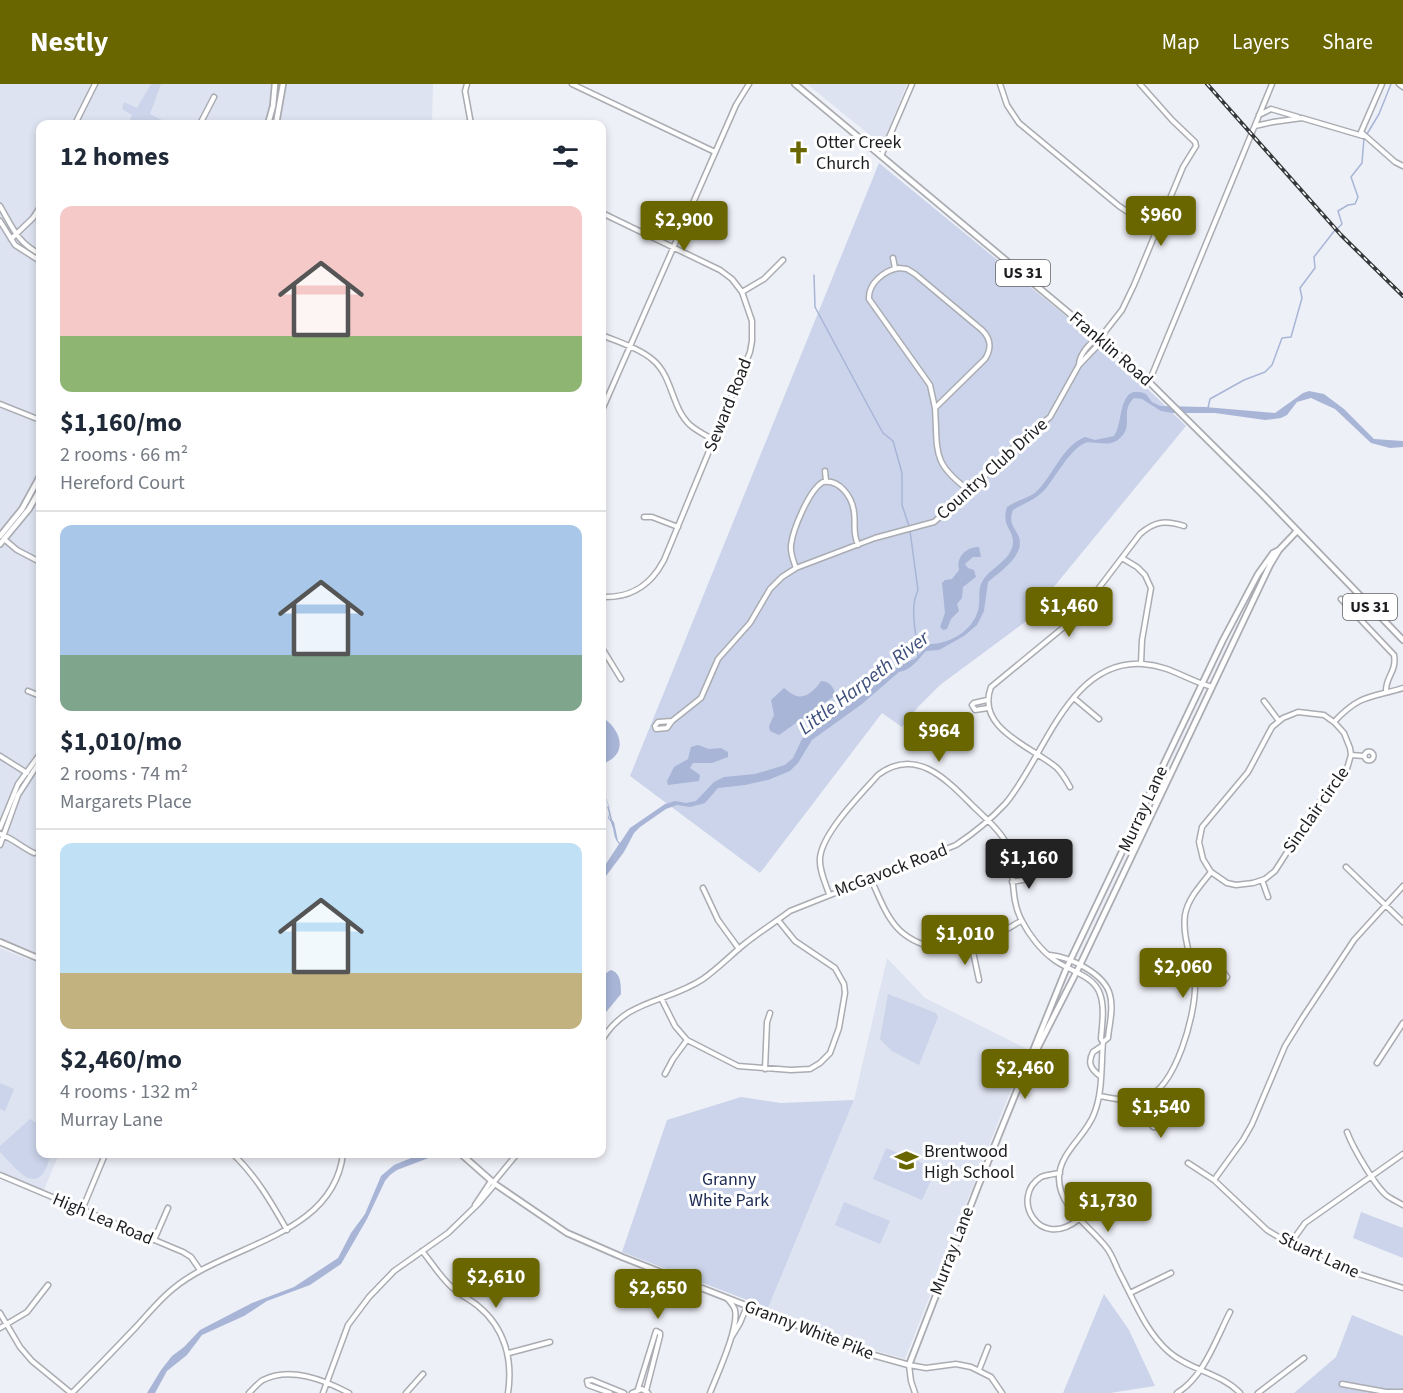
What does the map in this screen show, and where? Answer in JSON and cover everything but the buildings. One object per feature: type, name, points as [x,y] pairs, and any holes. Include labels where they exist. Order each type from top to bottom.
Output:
[{"type":"main road","points":[[269,120],[275,84]]},
{"type":"main road","points":[[277,120],[283,84]]},
{"type":"main road","name":"Franklin Road","points":[[795,84],[1100,338],[1149,382],[1191,422],[1403,640]]},
{"type":"main road","points":[[0,544],[1,536],[22,509],[36,485]]},
{"type":"main road","points":[[1,536],[29,509],[36,498]]},
{"type":"main road","name":"Murray Lane","points":[[1022,1078],[1080,965],[1270,565],[1297,531]]},
{"type":"main road","name":"Murray Lane","points":[[909,1365],[952,1251],[1069,964],[1254,580],[1274,553],[1280,550]]},
{"type":"main road","points":[[0,942],[36,957]]},
{"type":"main road","name":"Granny White Pike","points":[[465,1158],[493,1183],[570,1234],[878,1357],[909,1365]]},
{"type":"street","points":[[77,120],[95,84]]},
{"type":"street","points":[[467,84],[466,100],[470,120]]},
{"type":"street","points":[[572,84],[715,152]]},
{"type":"street","points":[[606,401],[736,105],[749,84]]},
{"type":"street","points":[[880,156],[912,84]]},
{"type":"street","points":[[1000,84],[1007,105],[1019,123],[1123,209],[1158,228]]},
{"type":"street","name":"Country Club Drive","points":[[672,721],[701,698],[718,658],[750,623],[774,585],[796,568],[858,544],[934,522],[1050,417],[1087,348],[1094,340],[1100,338],[1124,306],[1183,167],[1196,145],[1140,84]]},
{"type":"street","points":[[1149,382],[1272,84]]},
{"type":"street","points":[[1363,136],[1362,129],[1382,84]]},
{"type":"street","points":[[1399,84],[1403,87]]},
{"type":"street","points":[[202,120],[214,97]]},
{"type":"street","points":[[1259,115],[1271,109],[1363,136],[1403,166]]},
{"type":"street","points":[[1254,126],[1302,118]]},
{"type":"street","points":[[0,206],[15,235],[36,252]]},
{"type":"street","points":[[11,239],[36,213]]},
{"type":"street","name":"Seward Road","points":[[606,215],[720,270],[732,279],[742,292],[752,321],[752,341],[664,560],[648,583],[637,591],[616,597],[606,597]]},
{"type":"street","points":[[0,220],[11,239],[25,253],[36,259]]},
{"type":"street","points":[[893,258],[895,268]]},
{"type":"street","points":[[742,292],[764,279],[783,260]]},
{"type":"street","points":[[935,408],[985,359],[990,348],[990,340],[982,330],[915,274],[905,268],[895,268],[886,272],[874,284],[869,292],[869,299],[930,385],[935,408],[939,459],[950,476],[970,491]]},
{"type":"street","points":[[606,337],[644,354],[658,365],[665,374],[677,407],[685,420],[714,440]]},
{"type":"street","points":[[0,404],[36,418]]},
{"type":"street","points":[[825,471],[826,481]]},
{"type":"street","points":[[796,568],[791,555],[792,538],[811,493],[818,485],[826,481],[839,485],[851,503],[854,516],[853,532],[858,544]]},
{"type":"street","points":[[644,517],[678,527]]},
{"type":"street","points":[[1070,788],[1064,775],[1057,768],[1004,731],[994,720],[987,700],[991,687],[1070,622],[1140,534],[1150,525],[1160,522],[1184,526]]},
{"type":"street","points":[[1,536],[17,550],[36,560]]},
{"type":"street","points":[[1122,558],[1145,575],[1151,588],[1142,640],[1141,663]]},
{"type":"street","points":[[1341,599],[1394,655],[1395,665],[1385,684],[1386,692]]},
{"type":"street","points":[[606,655],[621,679]]},
{"type":"street","name":"McGavock Road","points":[[606,1033],[609,1027],[637,1006],[702,980],[768,925],[790,911],[956,845],[980,829],[1006,802],[1074,698],[1089,680],[1125,664],[1141,663],[1170,669],[1212,687]]},
{"type":"street","points":[[1269,897],[1262,880],[1236,885],[1227,883],[1211,872],[1203,859],[1199,842],[1202,827],[1248,772],[1272,727],[1283,718],[1298,712],[1309,712],[1324,715],[1334,722],[1345,710],[1365,697],[1403,688]]},
{"type":"street","points":[[28,691],[36,694]]},
{"type":"street","points":[[1074,698],[1099,719]]},
{"type":"street","points":[[987,700],[972,705],[975,710],[988,708]]},
{"type":"street","points":[[1264,701],[1279,722]]},
{"type":"street","name":"Sinclair circle","points":[[1262,880],[1275,871],[1318,804],[1346,772],[1350,748],[1344,733],[1334,722]]},
{"type":"street","points":[[1350,755],[1364,756]]},
{"type":"street","points":[[0,756],[28,773]]},
{"type":"street","points":[[0,828],[14,792],[36,760]]},
{"type":"street","points":[[829,894],[821,868],[822,846],[828,835],[886,768],[898,764],[910,764],[928,769],[958,791],[1004,840],[1010,859],[1015,906],[1021,921],[1041,948],[1069,964],[1080,965],[1092,971],[1106,983],[1110,995],[1108,1038],[1093,1052],[1090,1062],[1091,1068],[1100,1076]]},
{"type":"street","points":[[0,845],[18,795],[28,773],[36,765]]},
{"type":"street","points":[[2,835],[15,840],[23,848],[34,853]]},
{"type":"street","points":[[1346,867],[1403,922]]},
{"type":"street","points":[[1098,1096],[1125,1100],[1146,1097],[1160,1087],[1178,1055],[1194,1008],[1194,979],[1185,927],[1186,912],[1192,896],[1211,872]]},
{"type":"street","points":[[1012,882],[1028,879],[1036,873]]},
{"type":"street","points":[[871,879],[886,915],[899,932],[922,945],[947,950],[972,947],[1021,921]]},
{"type":"street","points":[[1214,1180],[1243,1140],[1285,1046],[1303,1017],[1354,940],[1403,886]]},
{"type":"street","points":[[703,888],[718,920],[739,949]]},
{"type":"street","points":[[661,998],[675,1026],[687,1040],[738,1066],[765,1069],[810,1069],[825,1059],[830,1053],[838,1028],[845,993],[844,984],[835,968],[795,941],[778,920]]},
{"type":"street","points":[[938,949],[940,929]]},
{"type":"street","points":[[972,947],[979,980]]},
{"type":"street","points":[[1069,964],[1076,972],[1088,978],[1100,991],[1103,1006],[1101,1039],[1103,1044],[1098,1096],[1093,1117],[1066,1156],[1060,1173],[1064,1197],[1079,1219],[1107,1248],[1145,1325],[1162,1346],[1176,1358],[1235,1388],[1240,1393]]},
{"type":"street","points":[[1194,979],[1205,978],[1207,974],[1220,971],[1227,977],[1223,982],[1209,982],[1205,978]]},
{"type":"street","points":[[765,1069],[767,1022],[770,1012]]},
{"type":"street","points":[[1377,1063],[1403,1023]]},
{"type":"street","points":[[665,1074],[687,1040]]},
{"type":"street","points":[[1146,1097],[1152,1110],[1149,1117],[1153,1126],[1160,1128],[1163,1124],[1158,1110],[1152,1110]]},
{"type":"street","points":[[1347,1132],[1352,1146],[1386,1195],[1403,1205]]},
{"type":"street","points":[[1290,1244],[1305,1222],[1403,1154]]},
{"type":"street","points":[[82,1210],[104,1158]]},
{"type":"street","points":[[237,1158],[250,1170],[262,1187],[287,1230]]},
{"type":"street","points":[[0,1313],[20,1347],[32,1361],[72,1393],[166,1296],[200,1270],[287,1230],[317,1206],[334,1181],[342,1158]]},
{"type":"street","points":[[323,1393],[351,1322],[369,1297],[394,1271],[448,1233],[479,1203],[514,1158]]},
{"type":"street","name":"Stuart Lane","points":[[1188,1163],[1214,1180],[1267,1230],[1290,1244],[1330,1265],[1403,1288]]},
{"type":"street","points":[[1060,1173],[1042,1177],[1031,1189],[1029,1209],[1037,1222],[1052,1230],[1070,1227],[1079,1219]]},
{"type":"street","name":"High Lea Road","points":[[0,1175],[191,1257],[200,1270]]},
{"type":"street","points":[[154,1240],[168,1208]]},
{"type":"street","points":[[422,1251],[455,1290],[479,1306],[502,1335],[509,1353],[508,1393]]},
{"type":"street","points":[[1130,1293],[1171,1273]]},
{"type":"street","points":[[0,1328],[27,1312],[48,1285]]},
{"type":"street","points":[[710,1393],[730,1339],[734,1320],[735,1311],[726,1297]]},
{"type":"street","points":[[734,1320],[744,1304]]},
{"type":"street","points":[[730,1339],[740,1323],[744,1304]]},
{"type":"street","points":[[1177,1393],[1188,1385],[1201,1370],[1230,1312]]},
{"type":"street","points":[[632,1393],[638,1389],[656,1331],[660,1333],[660,1336],[647,1392],[638,1389]]},
{"type":"street","points":[[509,1353],[550,1341]]},
{"type":"street","points":[[979,1370],[988,1347]]},
{"type":"street","points":[[1258,1393],[1304,1358]]},
{"type":"street","points":[[915,1393],[909,1365],[928,1368],[958,1364],[979,1370],[991,1377],[1002,1393]]},
{"type":"street","points":[[249,1393],[261,1381],[288,1374],[304,1376],[349,1393]]},
{"type":"street","points":[[406,1393],[423,1374]]},
{"type":"street","points":[[610,1393],[588,1385],[587,1381],[592,1380],[624,1393]]},
{"type":"street","points":[[1342,1384],[1376,1392],[1403,1392]]},
{"type":"shaded area","points":[[0,84],[433,84],[432,120],[36,120],[36,952],[0,938]]},
{"type":"shaded area","points":[[807,84],[907,84],[882,145]]},
{"type":"shaded area","points":[[1309,391],[1324,394],[1344,409],[1374,439],[1403,441],[1403,447],[1390,448],[1371,443],[1335,409],[1311,398],[1297,402],[1287,415],[1281,418],[1265,420],[1215,413],[1161,411],[1142,399],[1134,398],[1128,408],[1127,427],[1122,436],[1112,443],[1083,444],[1068,458],[1043,491],[1013,510],[1012,525],[1020,540],[1017,554],[988,582],[984,611],[977,625],[964,636],[939,650],[926,651],[911,667],[899,672],[862,704],[812,740],[798,763],[790,771],[768,780],[718,788],[705,803],[690,807],[677,805],[666,809],[634,833],[624,852],[606,876],[606,864],[619,844],[608,818],[610,810],[609,818],[614,822],[620,843],[630,828],[665,804],[675,801],[686,803],[696,801],[714,782],[724,777],[755,774],[785,765],[793,758],[802,739],[810,730],[835,714],[840,707],[879,683],[893,669],[916,658],[929,644],[945,642],[961,634],[968,628],[977,613],[982,582],[1012,549],[1012,537],[1005,519],[1007,507],[1036,492],[1064,454],[1077,441],[1085,437],[1095,440],[1114,436],[1123,406],[1130,394],[1137,392],[1146,394],[1152,402],[1160,406],[1275,413]]},
{"type":"shaded area","points":[[979,547],[981,557],[973,557],[965,564],[974,570],[976,577],[963,587],[962,598],[957,604],[959,611],[951,619],[947,629],[943,630],[940,627],[945,613],[942,583],[952,579],[959,570],[959,561],[966,551]]},
{"type":"shaded area","points":[[821,681],[832,686],[835,693],[833,697],[779,735],[770,731],[769,726],[774,715],[771,700],[784,688],[791,694],[804,696],[814,690]]},
{"type":"shaded area","points":[[606,720],[618,735],[620,742],[616,755],[606,762]]},
{"type":"shaded area","points":[[698,745],[709,749],[721,748],[728,752],[728,757],[712,763],[693,763],[690,768],[700,775],[699,781],[668,785],[667,781],[674,767],[688,759],[691,747]]},
{"type":"shaded area","points":[[0,948],[36,962],[36,1158],[57,1158],[43,1192],[0,1175]]},
{"type":"shaded area","name":"Brentwood High School","points":[[887,958],[925,998],[1027,1049],[905,1359],[866,1348],[768,1308],[854,1100]]},
{"type":"shaded area","points":[[611,970],[617,974],[621,994],[606,1012],[606,973]]},
{"type":"shaded area","points":[[411,1158],[428,1158],[397,1170],[385,1181],[367,1219],[341,1264],[310,1285],[267,1301],[244,1316],[202,1335],[187,1355],[167,1371],[155,1393],[147,1393],[172,1356],[200,1330],[252,1303],[294,1287],[338,1258],[351,1233],[365,1214],[381,1176],[394,1165]]},
{"type":"green space","points":[[151,84],[161,84],[150,114],[162,120],[130,120],[132,115],[122,109],[124,102],[137,108]]},
{"type":"green space","points":[[879,163],[1089,335],[1186,426],[1025,622],[940,685],[902,727],[882,713],[760,873],[630,776]]},
{"type":"green space","points":[[888,994],[936,1013],[938,1017],[919,1065],[892,1051],[880,1039]]},
{"type":"green space","points":[[0,1083],[14,1089],[5,1111],[0,1109]]},
{"type":"green space","name":"Granny White Park","points":[[741,1097],[781,1103],[854,1100],[768,1308],[622,1252],[667,1120]]},
{"type":"green space","points":[[30,1119],[36,1123],[36,1158],[50,1158],[41,1176],[35,1179],[28,1178],[21,1174],[0,1152],[0,1146]]},
{"type":"green space","points":[[886,1148],[936,1169],[922,1200],[873,1179]]},
{"type":"green space","points":[[844,1202],[890,1221],[880,1244],[835,1225]]},
{"type":"green space","points":[[1361,1212],[1403,1228],[1403,1258],[1353,1238]]},
{"type":"green space","points":[[1104,1294],[1129,1330],[1155,1386],[1110,1393],[1063,1393]]},
{"type":"green space","points":[[1352,1315],[1403,1336],[1403,1393],[1294,1393],[1336,1357]]},
{"type":"waterway","points":[[1367,134],[1379,114],[1391,84]]},
{"type":"waterway","points":[[1338,228],[1342,224],[1338,211],[1355,204],[1358,197],[1351,177],[1362,163],[1364,138]]},
{"type":"waterway","points":[[1208,408],[1210,399],[1244,380],[1265,372],[1272,365],[1282,338],[1291,337],[1302,298],[1300,288],[1315,268],[1314,257],[1335,230]]},
{"type":"waterway","points":[[814,275],[815,307],[883,433],[893,441],[902,473],[902,505],[909,526]]},
{"type":"waterway","points":[[910,531],[918,590],[914,610],[917,645]]},
{"type":"waterway","name":"Little Harpeth River","points":[[917,648],[918,657]]},
{"type":"waterway","points":[[608,807],[613,826]]},
{"type":"railway","points":[[1207,84],[1341,235],[1403,296]]},
{"type":"place","name":"Otter Creek Church","points":[[798,152]]},
{"type":"place","name":"Brentwood High School","points":[[906,1161]]}]
